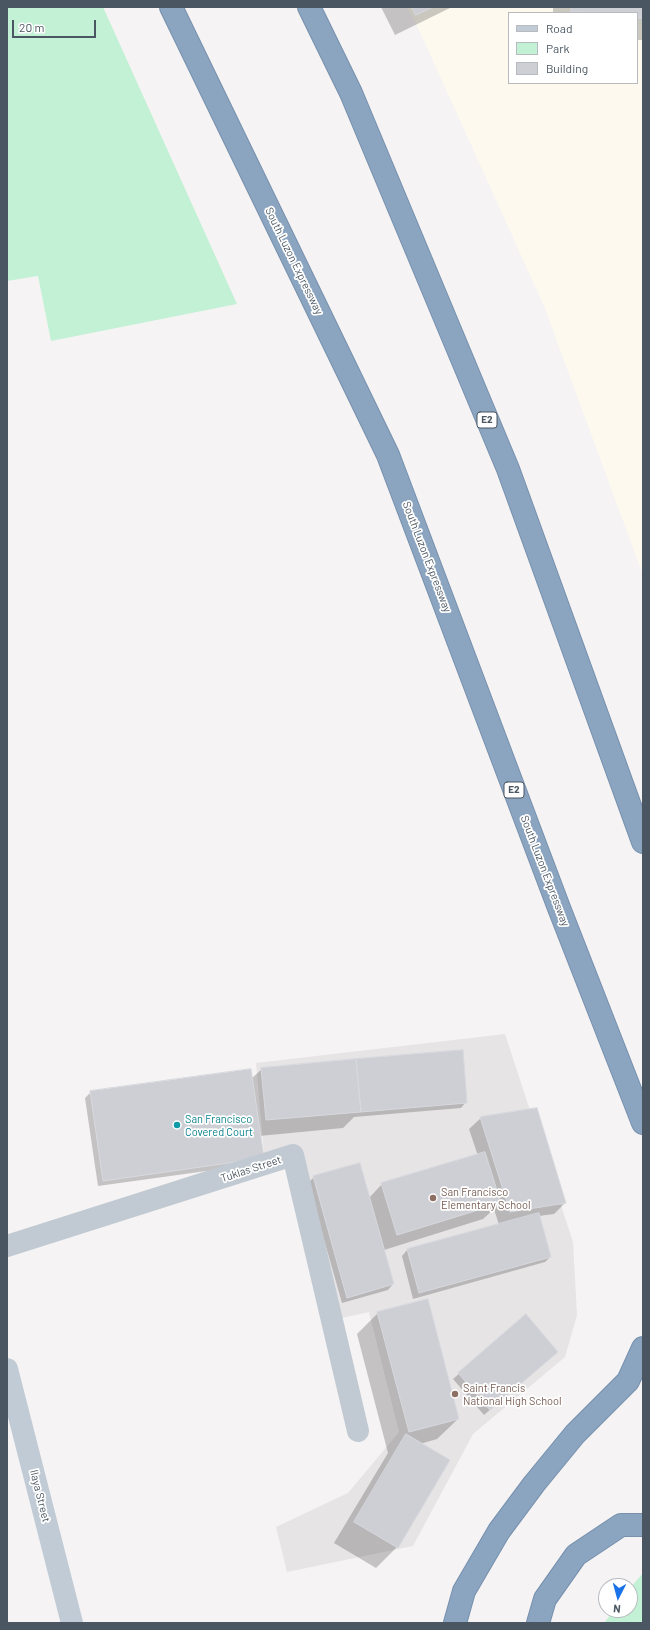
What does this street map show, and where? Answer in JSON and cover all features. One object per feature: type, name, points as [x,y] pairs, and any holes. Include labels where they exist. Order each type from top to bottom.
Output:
[{"type":"highway","name":"South Luzon Expressway","points":[[171,7],[388,455],[559,908],[643,1123]]},
{"type":"highway","name":"E2","points":[[309,7],[351,93],[508,470],[643,842]]},
{"type":"highway","points":[[455,1623],[464,1590],[498,1531],[575,1434],[628,1381],[643,1348]]},
{"type":"highway","points":[[538,1623],[545,1598],[576,1555],[621,1525],[643,1525]]},
{"type":"street","name":"Tuklas Street","points":[[7,1246],[293,1155],[358,1431]]},
{"type":"street","name":"Ilaya Street","points":[[7,1368],[72,1623]]},
{"type":"shaded area","points":[[407,7],[643,7],[643,575],[544,306],[415,21]]},
{"type":"shaded area","name":"San Francisco Elementary School","points":[[505,1034],[573,1242],[577,1315],[565,1357],[473,1434],[413,1546],[287,1572],[276,1527],[348,1493],[399,1432],[369,1312],[337,1319],[296,1148],[264,1154],[256,1063]]},
{"type":"green space","points":[[7,7],[103,7],[237,304],[51,341],[38,276],[7,281]]},
{"type":"green space","points":[[643,1573],[643,1623],[604,1623],[608,1618],[638,1618],[638,1579]]},
{"type":"building","points":[[412,7],[433,7],[416,15]]},
{"type":"building","points":[[572,7],[643,7],[643,18],[638,18],[638,12],[571,12]]},
{"type":"building","points":[[463,1050],[467,1103],[361,1112],[356,1059]]},
{"type":"building","points":[[356,1059],[361,1112],[266,1120],[261,1068]]},
{"type":"building","name":"San Francisco Covered Court","points":[[251,1069],[264,1158],[103,1181],[90,1091]]},
{"type":"building","points":[[537,1108],[566,1203],[510,1212],[480,1117]]},
{"type":"building","points":[[485,1152],[501,1203],[397,1235],[381,1183]]},
{"type":"building","points":[[360,1163],[394,1284],[347,1298],[313,1176]]},
{"type":"building","points":[[539,1213],[551,1257],[419,1293],[407,1249]]},
{"type":"building","points":[[428,1299],[459,1419],[409,1432],[377,1312]]},
{"type":"building","points":[[526,1314],[558,1352],[490,1410],[458,1373]]},
{"type":"building","points":[[406,1434],[450,1460],[398,1548],[354,1522]]},
{"type":"place","name":"San Francisco Covered Court","points":[[177,1125]]},
{"type":"place","name":"San Francisco Elementary School","points":[[433,1198]]},
{"type":"place","name":"Saint Francis National High School","points":[[455,1394]]}]
